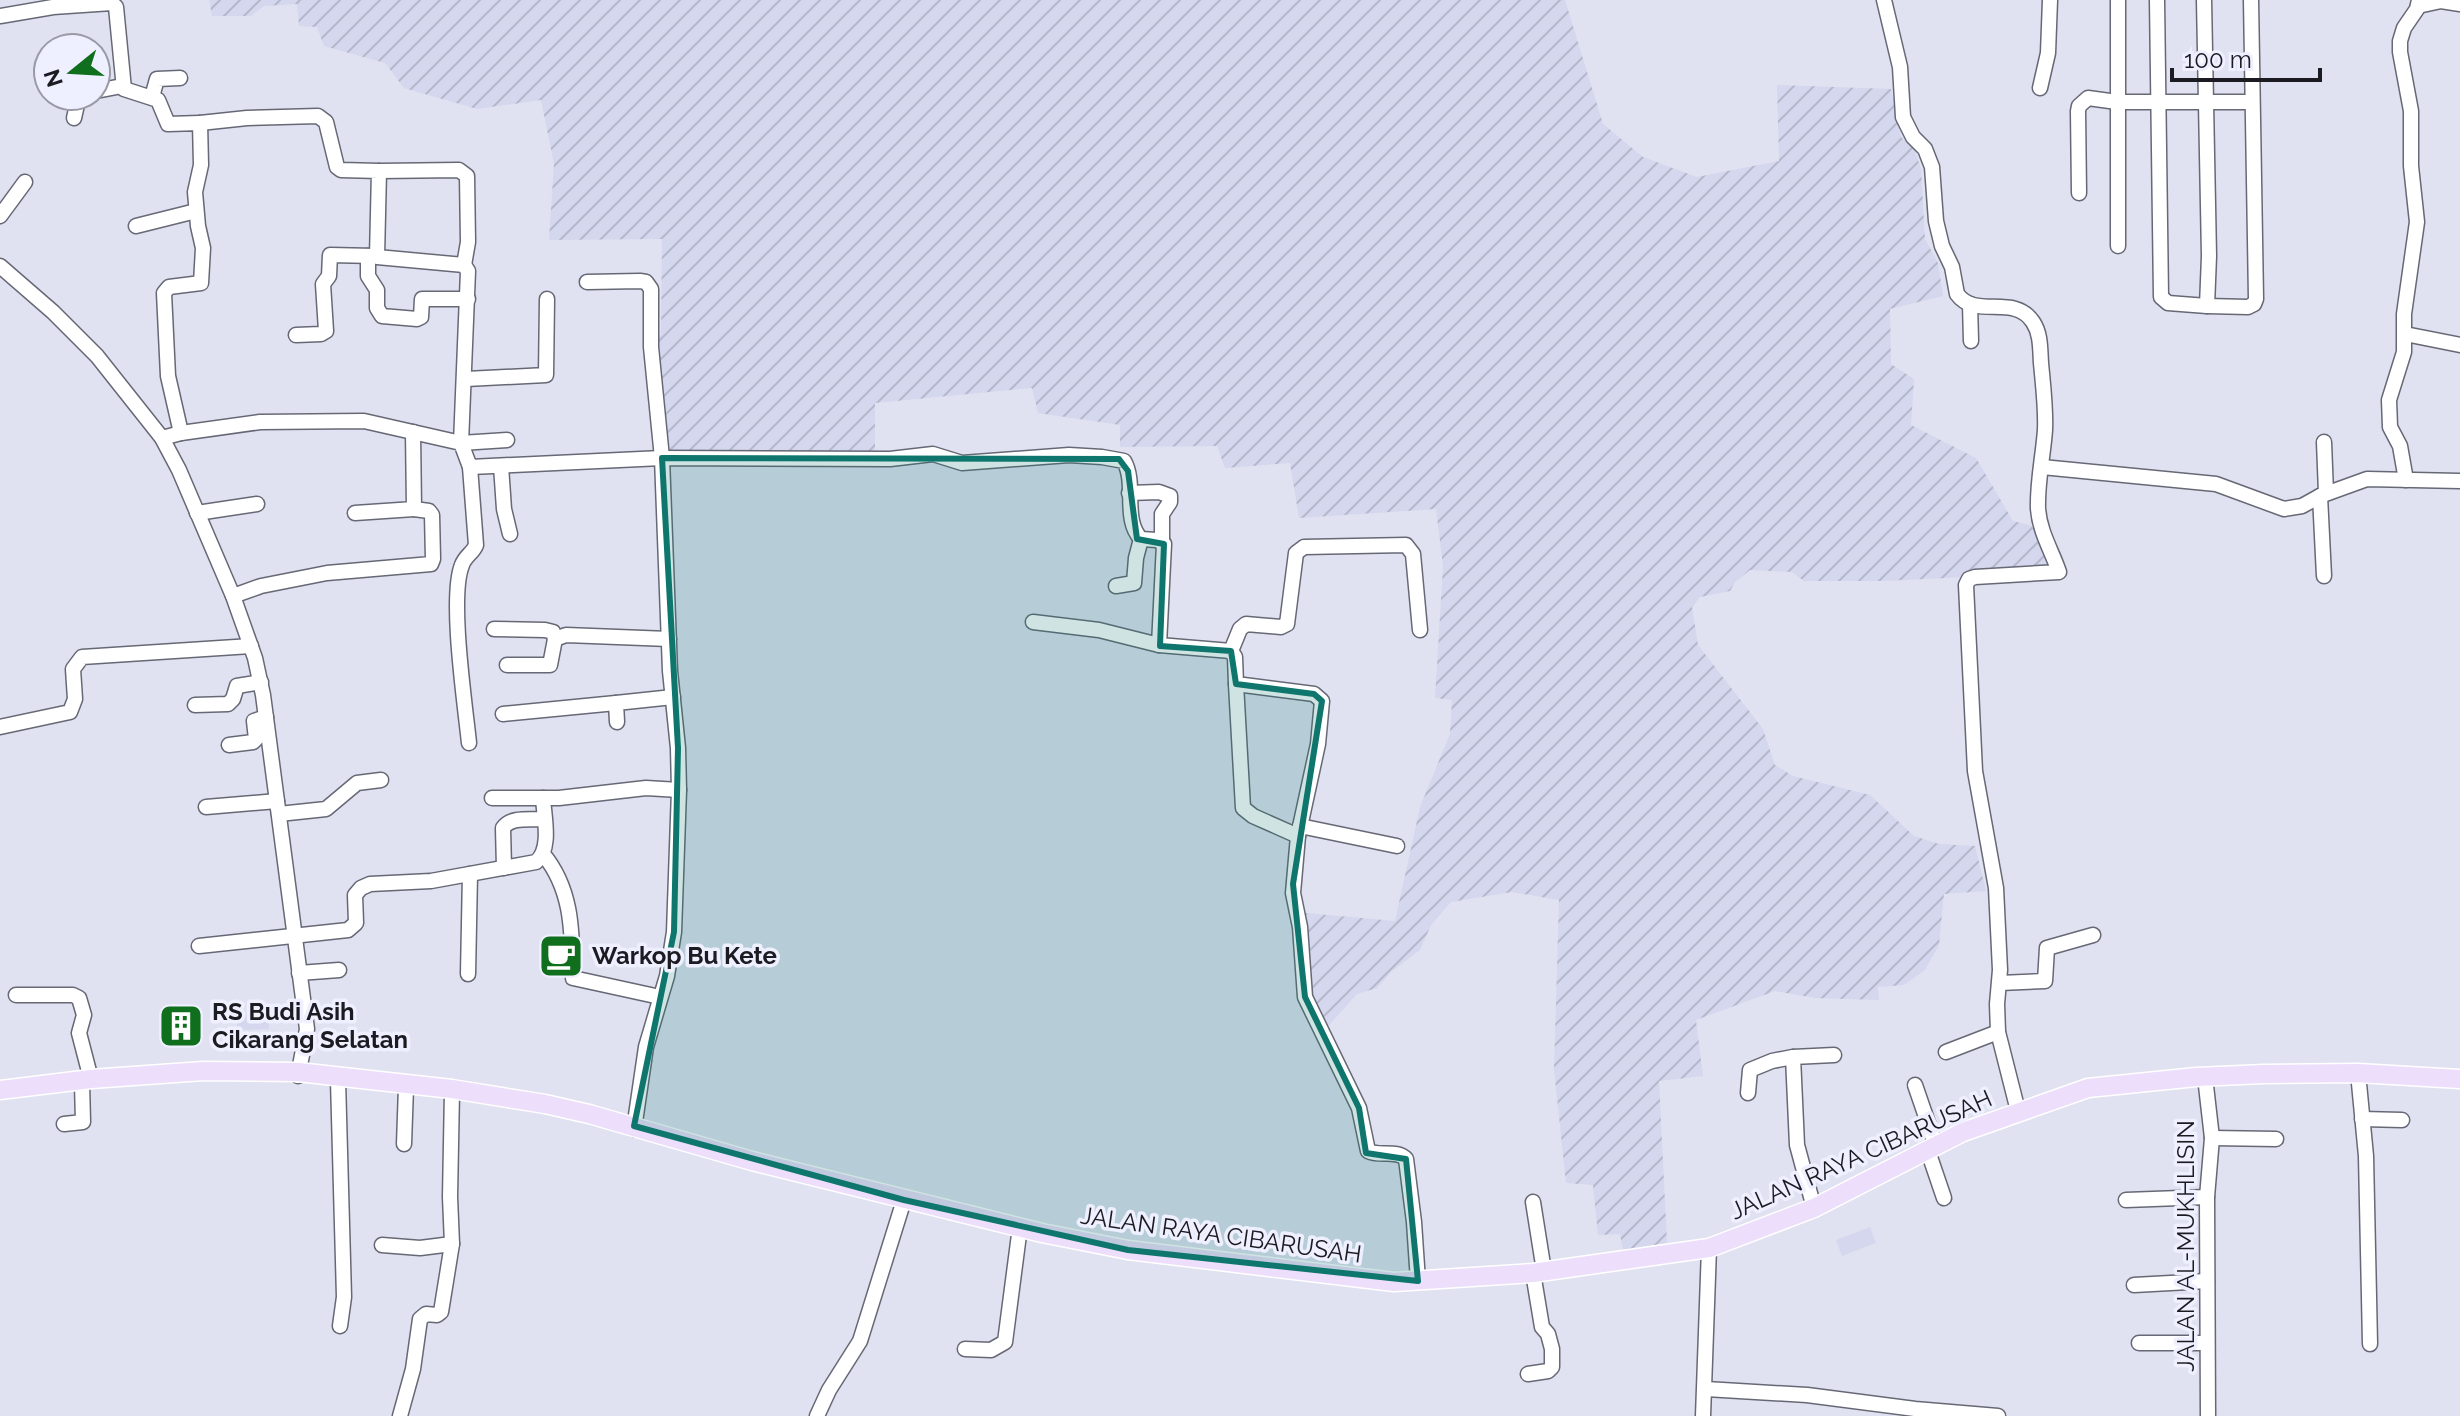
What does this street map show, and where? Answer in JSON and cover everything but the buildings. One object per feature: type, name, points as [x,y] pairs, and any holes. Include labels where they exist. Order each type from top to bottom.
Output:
[{"type":"main road","name":"JALAN RAYA CIBARUSAH","points":[[0,1092],[203,1071],[298,1074],[452,1089],[545,1104],[904,1200],[1128,1250],[1379,1281],[1418,1281],[1538,1272],[1709,1248],[1814,1208],[1963,1132],[2088,1088],[2205,1077],[2358,1073],[2460,1079]]},
{"type":"main road","name":"JALAN RAYA CIBARUSAH","points":[[298,1074],[452,1091],[546,1107],[634,1128]]},
{"type":"street","points":[[1884,0],[1900,67],[1903,117],[1929,157],[1938,234],[1952,267],[1957,294],[1970,304],[2019,309],[2035,325],[2039,335],[2045,413],[2038,493],[2041,529],[2059,572],[1975,577],[1969,579],[1966,585],[1975,771],[1996,888],[2000,983],[1998,1032],[2018,1111]]},
{"type":"street","points":[[2040,88],[2048,53],[2050,0]]},
{"type":"street","points":[[2118,0],[2118,246]]},
{"type":"street","points":[[2157,0],[2161,297],[2168,303],[2248,307],[2256,302],[2251,0]]},
{"type":"street","points":[[2204,0],[2209,256],[2207,306]]},
{"type":"street","points":[[0,16],[52,3],[117,1],[122,86],[129,93],[152,97],[160,103],[168,124],[318,116],[326,122],[337,167],[341,170],[464,172],[468,180],[468,242],[464,265],[468,271],[468,299],[461,443],[470,467],[476,545],[463,561],[458,596],[459,644],[469,743]]},
{"type":"street","points":[[2406,480],[2400,446],[2390,427],[2389,400],[2402,360],[2404,314],[2417,222],[2411,166],[2411,111],[2400,52],[2404,28],[2418,3],[2441,1],[2460,4]]},
{"type":"street","points":[[152,97],[157,79],[180,78]]},
{"type":"street","points":[[112,88],[122,86]]},
{"type":"street","points":[[2079,193],[2079,106],[2092,97],[2117,102],[2251,102]]},
{"type":"street","points":[[74,118],[75,112]]},
{"type":"street","points":[[181,433],[168,376],[164,293],[169,287],[201,283],[203,248],[195,192],[201,165],[200,123]]},
{"type":"street","points":[[379,171],[368,276],[377,290],[377,308],[382,316],[417,319],[421,317],[422,299],[468,299]]},
{"type":"street","points":[[0,216],[25,182]]},
{"type":"street","points":[[136,226],[196,211]]},
{"type":"street","points":[[296,335],[326,331],[323,284],[329,276],[330,255],[464,265]]},
{"type":"street","points":[[0,266],[97,356],[162,438],[233,596],[261,682],[296,935],[307,1034],[298,1074]]},
{"type":"street","points":[[587,282],[640,281],[651,288],[651,347],[662,458],[669,639],[678,748],[674,932],[646,1047],[634,1128]]},
{"type":"street","points":[[466,379],[546,375],[547,299]]},
{"type":"street","points":[[1970,304],[1971,341]]},
{"type":"street","points":[[2405,334],[2460,345]]},
{"type":"street","points":[[162,438],[260,422],[364,421],[461,443],[507,440]]},
{"type":"street","points":[[413,432],[414,509]]},
{"type":"street","points":[[2324,442],[2324,576]]},
{"type":"street","points":[[470,467],[662,458],[890,459],[933,454],[962,463],[1069,455],[1102,457],[1119,459],[1126,464],[1136,532],[1141,539],[1162,541]]},
{"type":"street","points":[[501,466],[504,509],[510,534]]},
{"type":"street","points":[[2042,467],[2216,484],[2284,509],[2302,506],[2323,494],[2367,479],[2460,481]]},
{"type":"street","points":[[1129,493],[1159,492],[1170,496],[1170,502],[1162,514],[1164,549],[1159,645]]},
{"type":"street","points":[[197,513],[257,504]]},
{"type":"street","points":[[233,596],[261,586],[327,573],[431,564],[432,515],[429,511],[414,509],[355,513]]},
{"type":"street","points":[[1116,586],[1134,583],[1141,539]]},
{"type":"street","points":[[1231,651],[1240,629],[1246,624],[1281,627],[1287,624],[1296,553],[1304,547],[1406,545],[1413,554],[1420,630]]},
{"type":"street","points":[[1033,622],[1099,630],[1159,645],[1231,651]]},
{"type":"street","points":[[494,629],[553,632],[555,639],[549,666],[507,665]]},
{"type":"street","points":[[555,639],[566,635],[669,639]]},
{"type":"street","points":[[0,727],[70,712],[75,699],[74,664],[82,657],[251,646]]},
{"type":"street","points":[[1231,651],[1235,657],[1243,808],[1248,813],[1299,831],[1397,846]]},
{"type":"street","points":[[195,705],[228,704],[237,686],[261,682]]},
{"type":"street","points":[[1236,684],[1314,694],[1322,701],[1318,744],[1299,831],[1293,884],[1300,927],[1305,997],[1359,1108],[1366,1147],[1372,1153],[1400,1154],[1406,1159],[1418,1281]]},
{"type":"street","points":[[503,714],[673,697]]},
{"type":"street","points":[[616,703],[617,722]]},
{"type":"street","points":[[229,745],[253,742],[256,739],[254,721],[266,717]]},
{"type":"street","points":[[206,807],[326,809],[357,783],[381,780]]},
{"type":"street","points":[[492,798],[543,798],[646,788],[679,790]]},
{"type":"street","points":[[199,946],[352,929],[356,923],[355,895],[367,885],[431,881],[530,865],[543,854],[543,798]]},
{"type":"street","points":[[504,868],[503,828],[506,824],[544,819]]},
{"type":"street","points":[[543,854],[558,871],[566,896],[572,930],[573,978],[660,997]]},
{"type":"street","points":[[468,974],[470,874]]},
{"type":"street","points":[[2000,983],[2045,981],[2045,953],[2048,947],[2093,935]]},
{"type":"street","points":[[299,973],[339,970]]},
{"type":"street","points":[[16,995],[73,995],[79,998],[84,1015],[79,1033],[86,1081],[83,1122],[64,1124]]},
{"type":"street","points":[[1946,1052],[1998,1032]]},
{"type":"street","points":[[1748,1093],[1750,1070],[1793,1057],[1834,1055]]},
{"type":"street","points":[[1793,1057],[1797,1145],[1814,1208]]},
{"type":"street","points":[[2358,1073],[2366,1156],[2370,1344]]},
{"type":"street","name":"JALAN AL-MUKHLISIN","points":[[2205,1077],[2212,1138],[2207,1197],[2208,1416]]},
{"type":"street","points":[[338,1080],[344,1297],[340,1326]]},
{"type":"street","points":[[1915,1085],[1944,1198]]},
{"type":"street","points":[[404,1144],[406,1087]]},
{"type":"street","points":[[400,1416],[413,1369],[420,1319],[424,1315],[441,1312],[452,1244],[452,1091]]},
{"type":"street","points":[[2362,1119],[2402,1120]]},
{"type":"street","points":[[2212,1138],[2276,1139]]},
{"type":"street","points":[[2126,1200],[2207,1197]]},
{"type":"street","points":[[817,1416],[829,1390],[860,1341],[904,1200]]},
{"type":"street","points":[[1528,1374],[1548,1371],[1552,1367],[1552,1349],[1548,1334],[1542,1327],[1533,1202]]},
{"type":"street","points":[[965,1349],[991,1350],[1005,1342],[1020,1227]]},
{"type":"street","points":[[382,1245],[420,1248],[452,1244]]},
{"type":"street","points":[[1703,1416],[1709,1248]]},
{"type":"street","points":[[2134,1285],[2207,1281]]},
{"type":"street","points":[[2139,1343],[2207,1343]]},
{"type":"street","points":[[1706,1389],[1807,1395],[1998,1416]]},
{"type":"highlighted area","points":[[662,458],[1119,459],[1128,471],[1137,539],[1164,544],[1160,646],[1231,651],[1236,684],[1314,694],[1322,701],[1293,884],[1305,997],[1359,1108],[1366,1153],[1406,1159],[1418,1281],[1128,1250],[904,1200],[634,1126],[674,932],[678,748]]},
{"type":"shaded area","points":[[209,0],[1565,0],[1603,124],[1643,157],[1697,177],[1779,161],[1777,85],[1891,89],[1901,137],[1914,148],[1921,169],[1925,239],[1938,263],[1943,296],[1890,309],[1891,364],[1914,379],[1911,425],[1976,458],[2013,521],[2032,526],[2054,573],[1883,581],[1804,581],[1792,572],[1750,570],[1735,582],[1730,591],[1700,597],[1692,607],[1698,645],[1763,729],[1775,765],[1793,776],[1870,795],[1914,836],[1939,844],[1975,846],[1986,891],[1944,894],[1939,945],[1925,970],[1904,985],[1878,987],[1879,1000],[1815,998],[1775,991],[1696,1020],[1703,1076],[1659,1081],[1667,1243],[1623,1250],[1620,1234],[1598,1235],[1593,1185],[1566,1183],[1554,1069],[1559,900],[1512,892],[1451,902],[1431,925],[1420,950],[1392,971],[1377,988],[1357,994],[1324,1031],[1303,992],[1294,912],[1395,921],[1420,807],[1450,734],[1452,700],[1435,698],[1443,566],[1436,509],[1299,518],[1290,463],[1225,468],[1217,446],[1120,447],[1120,425],[1038,413],[1032,388],[875,403],[875,453],[653,451],[648,342],[661,335],[662,239],[549,240],[554,164],[541,100],[477,109],[404,88],[385,63],[324,46],[317,27],[299,26],[297,4],[264,6],[251,16],[212,16]]},
{"type":"shaded area","points":[[269,1014],[269,1029],[237,1030],[237,1015]]},
{"type":"shaded area","points":[[1870,1227],[1876,1243],[1842,1256],[1836,1240]]},
{"type":"place","name":"Warkop Bu Kete","points":[[561,956]]},
{"type":"place","name":"RS Budi Asih Cikarang Selatan","points":[[181,1026]]}]
